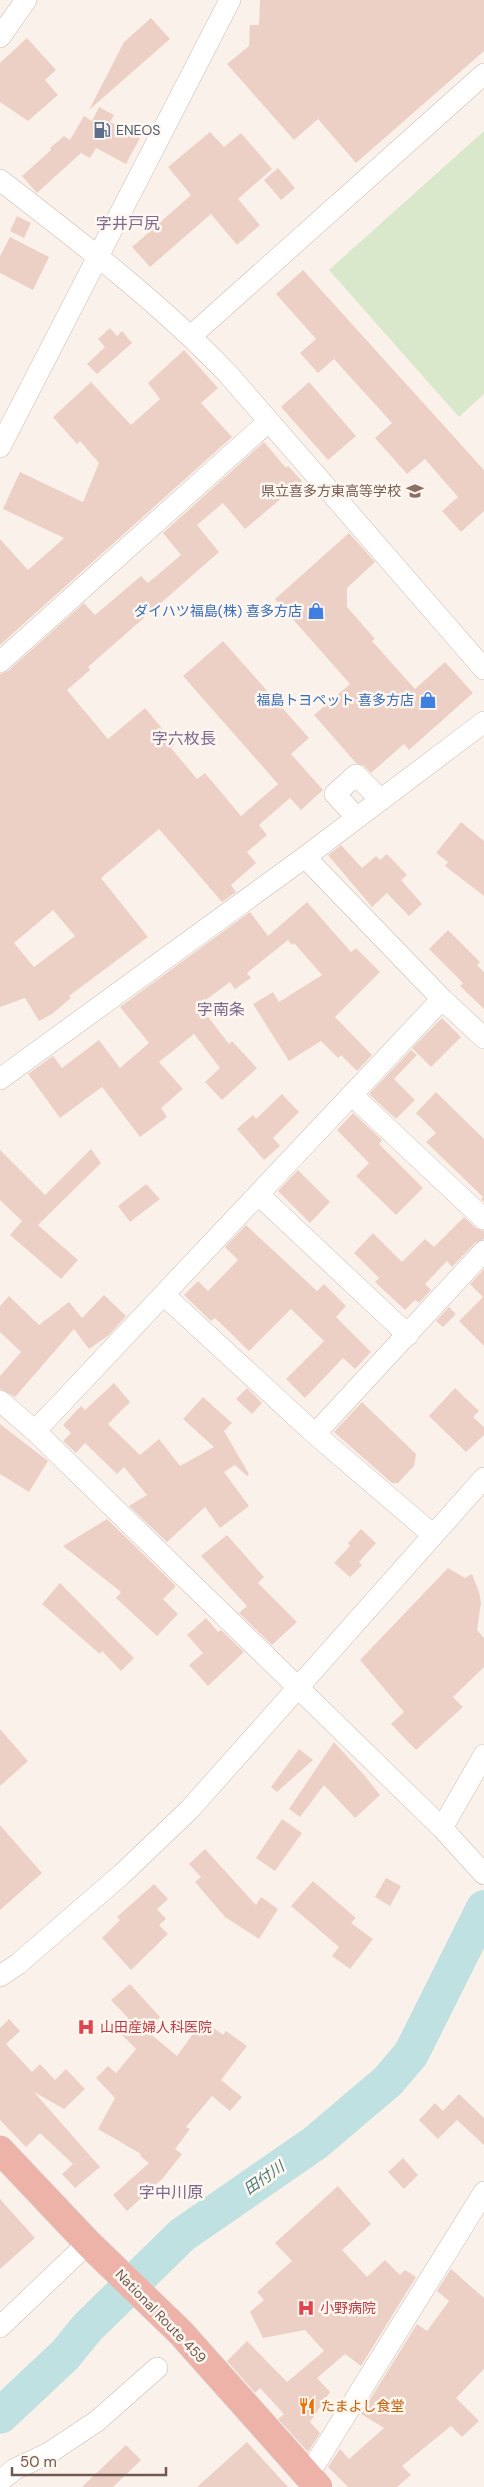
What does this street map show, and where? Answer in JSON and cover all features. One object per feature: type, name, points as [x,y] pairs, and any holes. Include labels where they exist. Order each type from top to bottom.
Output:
[{"type":"highway","name":"National Route 459","points":[[0,2150],[97,2251],[181,2333],[312,2482]]},
{"type":"street","points":[[0,37],[26,0]]},
{"type":"street","points":[[0,447],[230,0]]},
{"type":"street","points":[[191,336],[484,74]]},
{"type":"street","points":[[0,180],[98,256],[191,336],[269,421],[484,669]]},
{"type":"street","points":[[0,662],[269,421]]},
{"type":"street","points":[[0,1079],[305,857],[484,722]]},
{"type":"street","points":[[357,818],[335,794],[356,775],[381,800]]},
{"type":"street","points":[[305,857],[442,1000],[484,1038]]},
{"type":"street","points":[[35,1431],[442,1000]]},
{"type":"street","points":[[352,1095],[484,1219]]},
{"type":"street","points":[[259,1195],[408,1335]]},
{"type":"street","points":[[315,1434],[408,1335],[484,1250]]},
{"type":"street","points":[[164,1295],[315,1434],[432,1534]]},
{"type":"street","points":[[0,1401],[35,1431],[296,1688],[442,1828],[484,1874]]},
{"type":"street","points":[[0,1976],[18,1964],[115,1881],[190,1809],[432,1534],[484,1478]]},
{"type":"street","points":[[442,1828],[484,1754]]},
{"type":"street","points":[[312,2482],[484,2192]]},
{"type":"street","points":[[0,2327],[97,2251]]},
{"type":"street","points":[[0,2481],[15,2469],[48,2452],[97,2421],[157,2368]]},
{"type":"green space","points":[[484,131],[484,394],[459,417],[329,270]]},
{"type":"building","points":[[260,0],[484,0],[484,51],[356,163],[318,119],[294,140],[227,64],[249,46],[250,25],[259,25]]},
{"type":"building","points":[[151,18],[170,39],[89,110],[124,42]]},
{"type":"building","points":[[27,38],[56,70],[45,80],[58,95],[28,121],[0,102],[0,63]]},
{"type":"building","points":[[99,107],[114,115],[110,122],[140,138],[126,164],[96,148],[90,158],[81,153],[37,193],[22,176],[64,136],[70,140],[84,116],[92,121]]},
{"type":"building","points":[[210,132],[224,147],[241,133],[272,169],[238,199],[260,225],[237,245],[211,214],[150,267],[132,247],[191,195],[168,167]]},
{"type":"building","points":[[278,168],[295,188],[281,200],[264,180]]},
{"type":"building","points":[[17,216],[31,223],[24,238],[10,231]]},
{"type":"building","points":[[10,237],[49,257],[33,290],[0,273],[0,256]]},
{"type":"building","points":[[303,270],[484,470],[484,511],[461,532],[442,511],[458,497],[425,459],[407,474],[375,438],[392,423],[334,359],[318,373],[300,353],[316,339],[276,294]]},
{"type":"building","points":[[110,328],[117,336],[122,331],[132,343],[97,374],[87,364],[105,347],[98,339]]},
{"type":"building","points":[[184,350],[218,388],[201,403],[232,437],[0,645],[0,539],[28,570],[64,538],[3,509],[20,472],[83,502],[99,463],[80,441],[77,444],[53,417],[91,382],[131,425],[160,399],[148,383]]},
{"type":"building","points":[[309,382],[356,436],[328,460],[281,407]]},
{"type":"building","points":[[264,442],[286,468],[288,466],[302,481],[245,529],[223,503],[197,525],[219,552],[88,667],[90,670],[67,690],[108,739],[145,708],[175,744],[171,748],[197,779],[205,773],[241,816],[278,784],[183,676],[223,641],[309,738],[291,754],[323,790],[301,810],[290,798],[259,825],[267,835],[247,852],[256,863],[231,885],[236,892],[222,902],[159,829],[101,878],[148,937],[69,996],[71,998],[52,1014],[39,1021],[25,998],[0,1007],[0,674],[8,671],[84,603],[95,615],[141,576],[148,583],[181,555],[163,533]],"holes":[[[53,910],[75,936],[34,967],[14,943]]]},
{"type":"building","points":[[349,533],[375,562],[347,588],[347,607],[375,639],[372,641],[415,689],[445,662],[473,693],[409,750],[404,744],[371,773],[364,766],[356,763],[314,715],[350,684],[275,599]]},
{"type":"building","points":[[461,822],[484,841],[484,896],[445,866],[448,862],[436,853]]},
{"type":"building","points":[[341,845],[362,868],[376,856],[380,860],[387,854],[407,875],[401,880],[422,904],[409,916],[387,893],[372,907],[328,855]]},
{"type":"building","points":[[307,902],[351,952],[356,948],[380,972],[335,1017],[372,1055],[357,1071],[341,1055],[338,1058],[321,1041],[289,1061],[253,1004],[273,992],[279,1002],[322,975],[294,943],[292,945],[288,940],[247,973],[251,978],[235,989],[230,982],[199,1005],[229,1044],[232,1041],[257,1068],[222,1100],[205,1082],[220,1068],[194,1034],[159,1062],[183,1089],[161,1108],[167,1117],[140,1137],[102,1087],[60,1118],[28,1074],[53,1056],[62,1068],[99,1040],[120,1068],[149,1043],[120,1007],[250,912],[268,936]]},
{"type":"building","points":[[448,930],[480,962],[477,965],[484,972],[484,1009],[460,986],[463,983],[429,949]]},
{"type":"building","points":[[442,1018],[461,1037],[431,1067],[412,1048]]},
{"type":"building","points":[[411,1050],[417,1055],[394,1079],[415,1100],[396,1119],[369,1094]]},
{"type":"building","points":[[436,1092],[484,1139],[484,1202],[481,1199],[483,1197],[426,1142],[436,1133],[416,1113]]},
{"type":"building","points":[[282,1094],[299,1112],[273,1138],[280,1146],[264,1160],[237,1129],[253,1115],[256,1119]]},
{"type":"building","points":[[353,1113],[382,1140],[379,1144],[423,1188],[396,1215],[356,1176],[369,1163],[337,1130]]},
{"type":"building","points":[[91,1149],[101,1163],[38,1225],[78,1260],[61,1279],[10,1235],[22,1221],[0,1200],[0,1150],[45,1195]]},
{"type":"building","points":[[298,1170],[330,1202],[310,1223],[278,1191]]},
{"type":"building","points":[[146,1184],[160,1199],[130,1222],[118,1206]]},
{"type":"building","points":[[464,1217],[476,1228],[484,1231],[484,1239],[475,1243],[452,1267],[447,1261],[425,1284],[431,1290],[419,1303],[415,1300],[405,1310],[375,1282],[379,1278],[354,1253],[373,1233],[402,1262],[425,1239],[434,1247]]},
{"type":"building","points":[[246,1225],[317,1291],[324,1284],[346,1306],[336,1317],[371,1352],[355,1369],[343,1358],[305,1398],[286,1379],[324,1341],[291,1309],[249,1351],[215,1318],[211,1321],[184,1295],[198,1281],[208,1291],[238,1260],[225,1247]]},
{"type":"building","points":[[484,1269],[484,1346],[459,1321],[483,1297],[470,1284]]},
{"type":"building","points":[[104,1295],[126,1316],[109,1335],[89,1349],[74,1329],[15,1397],[0,1389],[0,1376],[21,1352],[0,1332],[0,1306],[9,1296],[39,1325],[69,1302],[82,1318]]},
{"type":"building","points":[[449,1307],[456,1314],[443,1327],[436,1321]]},
{"type":"building","points":[[114,1383],[130,1402],[108,1424],[140,1455],[159,1439],[180,1466],[214,1447],[183,1419],[203,1397],[232,1423],[224,1431],[249,1474],[247,1476],[235,1465],[224,1472],[249,1506],[220,1528],[205,1507],[167,1542],[129,1506],[147,1495],[124,1467],[117,1474],[85,1443],[76,1453],[63,1441],[71,1433],[63,1425],[81,1406],[85,1410]]},
{"type":"building","points":[[247,1388],[262,1403],[252,1414],[236,1399]]},
{"type":"building","points":[[455,1388],[479,1411],[473,1417],[484,1427],[484,1435],[466,1452],[429,1416]]},
{"type":"building","points":[[362,1402],[416,1454],[414,1466],[398,1483],[392,1483],[334,1432]]},
{"type":"building","points":[[0,1424],[48,1461],[29,1492],[0,1474]]},
{"type":"building","points":[[107,1519],[176,1586],[163,1599],[178,1614],[157,1636],[116,1598],[121,1592],[63,1546]]},
{"type":"building","points":[[361,1529],[376,1543],[359,1562],[362,1565],[350,1577],[334,1563],[350,1546],[348,1543]]},
{"type":"building","points":[[227,1535],[264,1577],[258,1583],[297,1622],[272,1645],[239,1613],[247,1606],[201,1556]]},
{"type":"building","points":[[448,1568],[465,1578],[472,1574],[479,1592],[481,1603],[477,1630],[484,1638],[484,1667],[453,1697],[463,1707],[416,1750],[391,1724],[404,1712],[360,1660]]},
{"type":"building","points":[[60,1583],[134,1658],[121,1671],[102,1651],[100,1654],[42,1604]]},
{"type":"building","points":[[206,1618],[218,1632],[221,1630],[244,1652],[208,1686],[189,1665],[203,1653],[187,1635]]},
{"type":"building","points":[[0,1729],[28,1761],[0,1786]]},
{"type":"building","points":[[334,1742],[380,1795],[355,1818],[324,1785],[300,1817],[289,1809]]},
{"type":"building","points":[[299,1749],[313,1760],[277,1792],[271,1787]]},
{"type":"building","points":[[282,1819],[302,1833],[275,1871],[256,1858]]},
{"type":"building","points":[[0,1825],[42,1873],[0,1910]]},
{"type":"building","points":[[205,1849],[256,1905],[261,1897],[278,1909],[259,1939],[225,1917],[195,1882],[201,1877],[189,1864]]},
{"type":"building","points":[[386,1878],[401,1886],[390,1906],[375,1897]]},
{"type":"building","points":[[313,1881],[356,1918],[351,1923],[373,1939],[350,1969],[332,1956],[339,1947],[291,1906]]},
{"type":"building","points":[[154,1884],[168,1899],[157,1909],[166,1919],[159,1925],[168,1934],[131,1970],[102,1938],[120,1920],[117,1917]]},
{"type":"building","points":[[130,1984],[160,2017],[146,2030],[177,2056],[203,2020],[223,2035],[226,2031],[247,2046],[221,2080],[242,2097],[230,2111],[212,2096],[186,2127],[190,2129],[175,2149],[182,2154],[163,2178],[127,2211],[113,2195],[149,2163],[140,2156],[141,2154],[98,2129],[115,2098],[96,2078],[108,2066],[116,2073],[136,2049],[116,2029],[128,2018],[111,2000]]},
{"type":"building","points":[[9,2019],[20,2031],[6,2044],[32,2072],[40,2064],[55,2080],[66,2069],[85,2089],[64,2109],[34,2092],[100,2167],[75,2188],[62,2174],[73,2164],[40,2133],[26,2147],[0,2120],[0,2028]]},
{"type":"building","points":[[459,2094],[484,2118],[484,2145],[457,2120],[438,2139],[419,2120],[435,2103],[443,2111]]},
{"type":"building","points":[[403,2158],[418,2175],[404,2189],[388,2172]]},
{"type":"building","points":[[338,2186],[371,2224],[342,2250],[367,2277],[385,2260],[400,2275],[405,2270],[416,2277],[361,2366],[345,2354],[317,2378],[330,2392],[310,2422],[320,2433],[308,2452],[278,2419],[284,2414],[260,2388],[255,2393],[227,2361],[247,2341],[287,2382],[324,2351],[305,2330],[263,2338],[250,2312],[264,2300],[257,2292],[292,2261],[275,2243]]},
{"type":"building","points":[[0,2199],[35,2238],[0,2269]]},
{"type":"building","points":[[451,2269],[484,2298],[484,2369],[456,2398],[479,2421],[462,2437],[451,2426],[402,2466],[411,2475],[397,2487],[348,2487],[328,2467],[340,2449],[349,2459],[384,2428],[361,2414],[417,2324],[427,2331],[449,2301],[437,2291]]},
{"type":"building","points":[[247,2442],[288,2487],[197,2487]]},
{"type":"building","points":[[126,2445],[141,2460],[113,2487],[82,2487]]},
{"type":"waterway","name":"田付川","points":[[0,2416],[65,2355],[87,2328],[182,2235],[315,2143],[388,2081],[411,2054],[484,1908]]},
{"type":"place","name":"ENEOS","points":[[102,130]]},
{"type":"place","name":"県立喜多方東高等学校","points":[[415,491]]},
{"type":"place","name":"ダイハツ福島(株) 喜多方店","points":[[316,611]]},
{"type":"place","name":"福島トヨペット 喜多方店","points":[[428,700]]},
{"type":"place","name":"山田産婦人科医院","points":[[86,2027]]},
{"type":"place","name":"小野病院","points":[[306,2308]]},
{"type":"place","name":"たまよし食堂","points":[[307,2406]]},
{"type":"district","name":"字井戸尻","points":[[128,223]]},
{"type":"district","name":"字六枚長","points":[[184,738]]},
{"type":"district","name":"字南条","points":[[221,1009]]},
{"type":"district","name":"字中川原","points":[[171,2192]]}]
